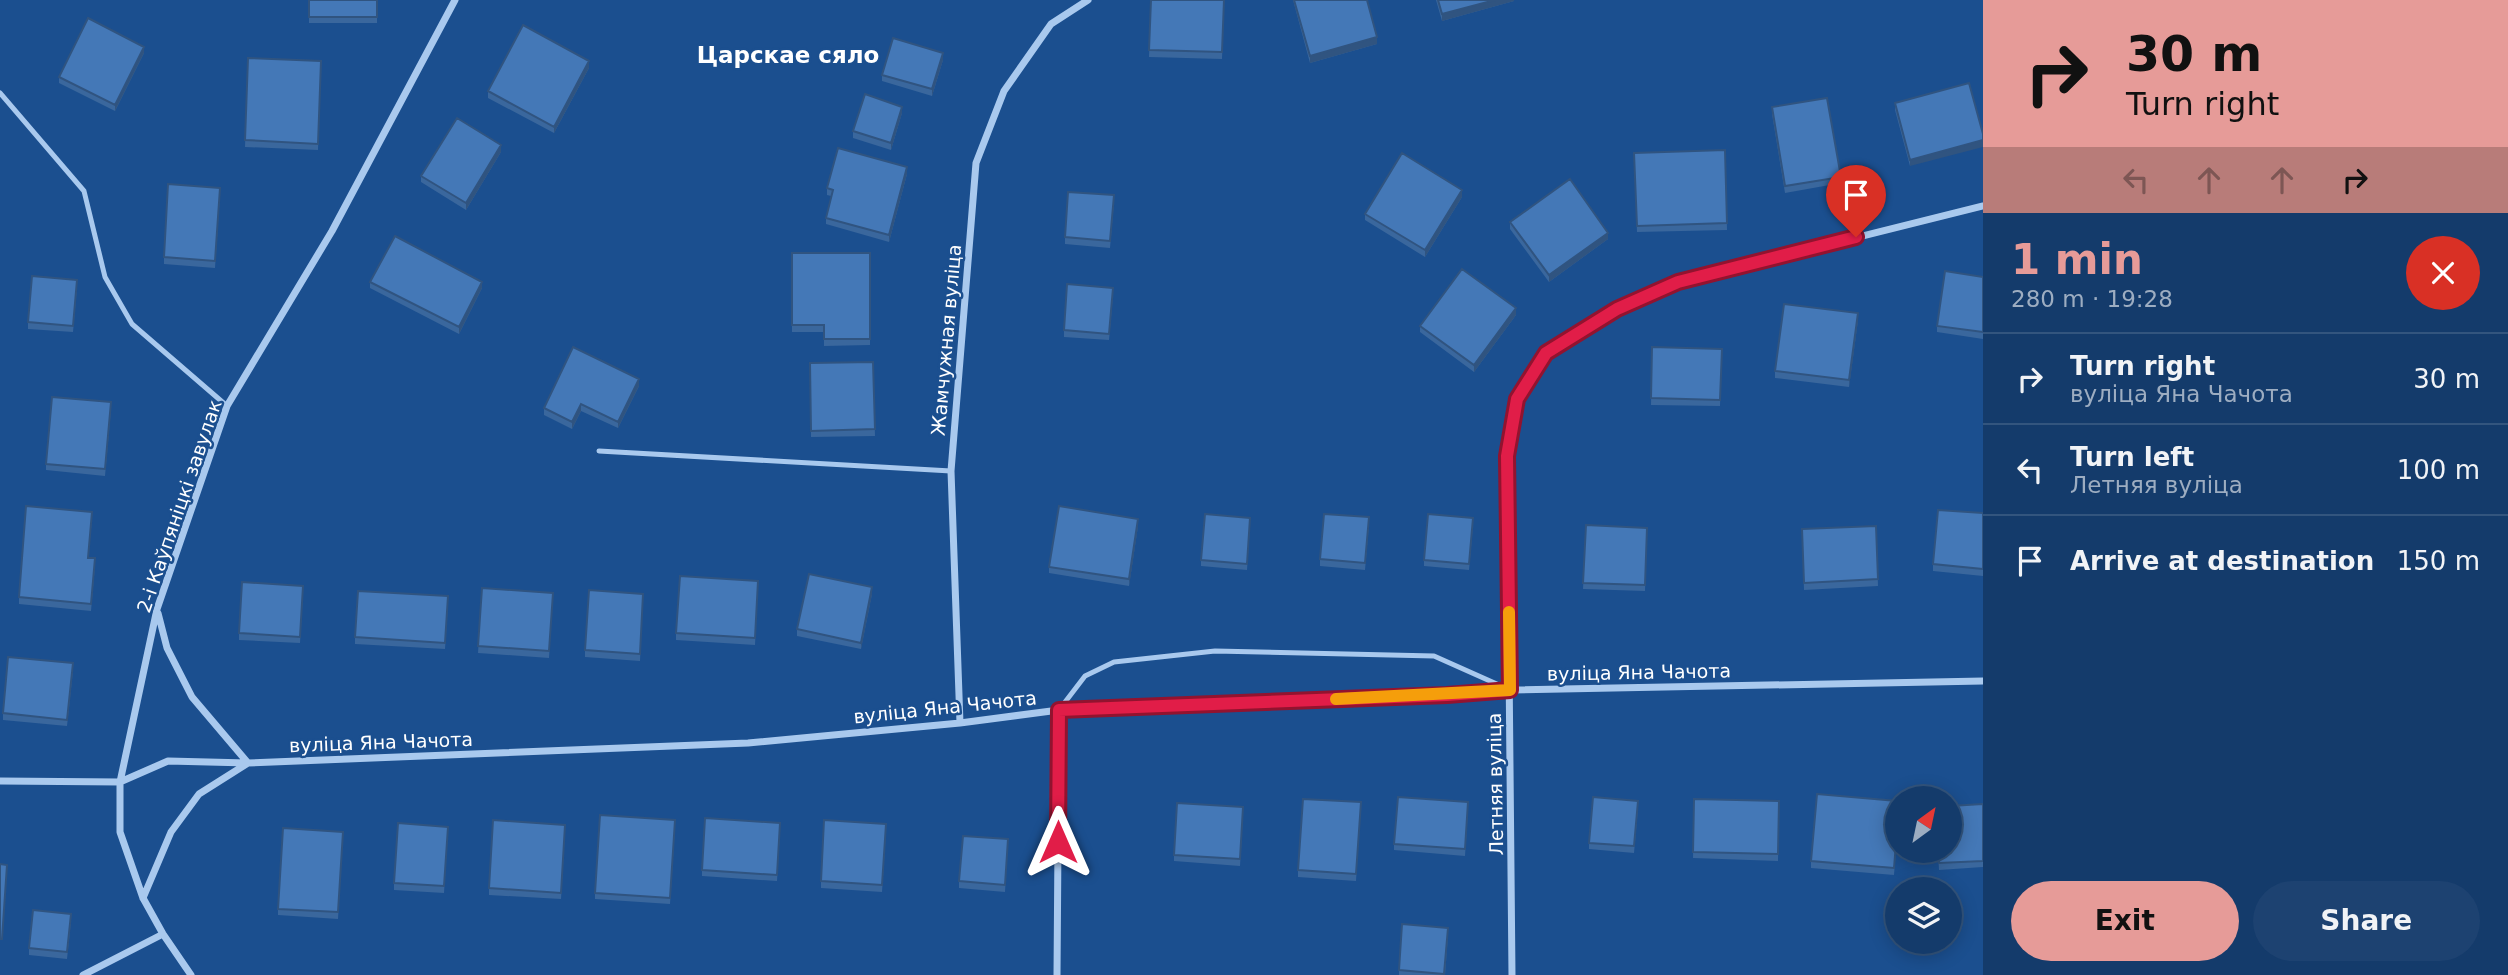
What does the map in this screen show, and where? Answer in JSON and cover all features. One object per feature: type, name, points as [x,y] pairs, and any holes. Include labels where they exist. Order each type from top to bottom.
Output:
[{"type":"street","name":"2-і Каўпяніцкі завулак","points":[[191,975],[143,898],[120,832],[120,782],[157,609],[227,406],[332,231],[455,0]]},
{"type":"street","name":"Жамчужная вуліца","points":[[960,723],[951,471],[976,163],[1004,91],[1051,24],[1087,0]]},
{"type":"street","name":"Летняя вуліца","points":[[1512,975],[1507,456],[1517,399],[1546,353],[1617,309],[1678,282],[1983,206]]},
{"type":"street","points":[[143,898],[171,832],[199,794],[248,763],[192,697],[167,648],[157,609]]},
{"type":"street","name":"вуліца Яна Чачота","points":[[0,781],[120,782],[168,761],[248,763],[748,743],[960,723],[1059,710],[1447,695],[1510,690],[1983,681]]},
{"type":"street","points":[[1057,975],[1059,710]]},
{"type":"street","points":[[83,975],[163,934]]},
{"type":"lane","points":[[0,93],[84,191],[105,277],[132,324],[227,406]]},
{"type":"lane","points":[[599,451],[951,471]]},
{"type":"lane","points":[[1059,710],[1085,676],[1114,662],[1215,650],[1434,656],[1510,690]]},
{"type":"building","points":[[309,0],[377,0],[377,17],[309,17]]},
{"type":"building","points":[[1151,0],[1224,0],[1222,52],[1149,50]]},
{"type":"building","points":[[1294,0],[1367,0],[1377,37],[1310,56]]},
{"type":"building","points":[[1438,0],[1495,0],[1442,14]]},
{"type":"building","points":[[88,18],[144,47],[115,105],[59,77]]},
{"type":"building","points":[[523,25],[589,61],[554,127],[488,91]]},
{"type":"building","points":[[893,38],[943,53],[932,89],[882,75]]},
{"type":"building","points":[[248,58],[321,61],[318,144],[245,140]]},
{"type":"building","points":[[1969,83],[1983,140],[1910,160],[1895,103]]},
{"type":"building","points":[[865,94],[902,107],[891,143],[853,131]]},
{"type":"building","points":[[1827,98],[1841,177],[1785,186],[1772,107]]},
{"type":"building","points":[[457,118],[501,145],[466,203],[421,176]]},
{"type":"building","points":[[838,148],[907,167],[889,235],[826,218],[833,190],[827,188]]},
{"type":"building","points":[[1725,150],[1727,223],[1637,226],[1634,153]]},
{"type":"building","points":[[1402,153],[1462,190],[1425,250],[1365,214]]},
{"type":"building","points":[[1570,179],[1608,233],[1549,275],[1510,222]]},
{"type":"building","points":[[168,184],[220,188],[215,261],[164,257]]},
{"type":"building","points":[[1068,192],[1114,195],[1110,241],[1065,237]]},
{"type":"building","points":[[395,236],[482,282],[459,327],[370,282]]},
{"type":"building","points":[[792,253],[870,253],[870,339],[824,339],[824,325],[792,325]]},
{"type":"building","points":[[1462,269],[1516,308],[1474,365],[1420,326]]},
{"type":"building","points":[[1945,271],[1983,277],[1983,332],[1937,326]]},
{"type":"building","points":[[32,276],[77,280],[73,326],[28,322]]},
{"type":"building","points":[[1067,284],[1113,288],[1109,334],[1064,330]]},
{"type":"building","points":[[1784,304],[1858,313],[1849,380],[1775,371]]},
{"type":"building","points":[[573,347],[639,379],[618,422],[581,404],[572,422],[544,408]]},
{"type":"building","points":[[1652,347],[1722,349],[1720,400],[1651,398]]},
{"type":"building","points":[[873,362],[875,429],[811,431],[810,363]]},
{"type":"building","points":[[52,397],[111,402],[105,469],[46,464]]},
{"type":"building","points":[[26,506],[92,512],[88,558],[95,558],[91,604],[19,597]]},
{"type":"building","points":[[1059,506],[1138,519],[1129,579],[1049,567]]},
{"type":"building","points":[[1938,510],[1983,513],[1983,569],[1933,564]]},
{"type":"building","points":[[1205,514],[1250,518],[1247,564],[1201,560]]},
{"type":"building","points":[[1324,514],[1369,517],[1365,563],[1320,559]]},
{"type":"building","points":[[1428,514],[1473,518],[1469,564],[1424,560]]},
{"type":"building","points":[[1586,525],[1647,528],[1645,585],[1583,583]]},
{"type":"building","points":[[1876,526],[1878,579],[1804,583],[1802,529]]},
{"type":"building","points":[[809,574],[872,587],[861,643],[797,629]]},
{"type":"building","points":[[680,576],[758,581],[755,638],[676,633]]},
{"type":"building","points":[[242,582],[303,586],[300,637],[239,633]]},
{"type":"building","points":[[482,588],[553,593],[549,651],[478,646]]},
{"type":"building","points":[[589,590],[643,594],[640,654],[585,650]]},
{"type":"building","points":[[358,591],[448,596],[445,643],[355,637]]},
{"type":"building","points":[[8,657],[73,663],[67,720],[3,713]]},
{"type":"building","points":[[1817,794],[1885,800],[1885,863],[1894,863],[1894,868],[1811,861]]},
{"type":"building","points":[[1398,797],[1468,802],[1465,849],[1394,844]]},
{"type":"building","points":[[1593,797],[1638,801],[1634,846],[1589,843]]},
{"type":"building","points":[[1303,799],[1361,802],[1356,874],[1298,870]]},
{"type":"building","points":[[1694,799],[1779,801],[1778,854],[1693,852]]},
{"type":"building","points":[[1177,803],[1243,807],[1240,859],[1174,855]]},
{"type":"building","points":[[1983,804],[1983,861],[1962,862],[1962,805]]},
{"type":"building","points":[[600,815],[675,820],[670,898],[595,893]]},
{"type":"building","points":[[705,818],[780,823],[777,875],[702,870]]},
{"type":"building","points":[[493,820],[565,825],[561,893],[489,888]]},
{"type":"building","points":[[824,820],[886,824],[882,885],[821,881]]},
{"type":"building","points":[[398,823],[448,827],[444,886],[394,883]]},
{"type":"building","points":[[283,828],[343,832],[338,912],[278,909]]},
{"type":"building","points":[[963,836],[1008,839],[1005,885],[959,881]]},
{"type":"building","points":[[0,864],[7,865],[2,939],[0,939]]},
{"type":"building","points":[[33,910],[71,914],[67,952],[29,948]]},
{"type":"building","points":[[1402,924],[1448,928],[1444,974],[1399,970]]},
{"type":"slow traffic","points":[[1336,699],[1510,690],[1509,612]]},
{"type":"district","name":"Царскае сяло","points":[[788,55]]},
{"type":"route","points":[[1058,842],[1059,710],[1447,695],[1510,690],[1507,456],[1517,399],[1546,353],[1617,309],[1678,282],[1856,237]]}]
